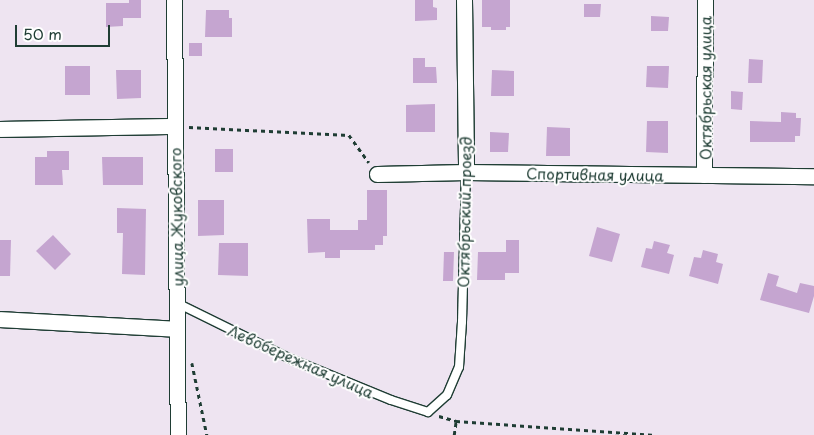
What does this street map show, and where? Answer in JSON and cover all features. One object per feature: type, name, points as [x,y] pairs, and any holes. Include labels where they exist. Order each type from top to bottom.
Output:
[{"type":"street","name":"улица Жуковского","points":[[174,0],[178,435]]},
{"type":"street","name":"Октябрьский проезд","points":[[464,0],[466,172]]},
{"type":"street","name":"Октябрьская улица","points":[[704,175],[705,0]]},
{"type":"street","points":[[0,129],[175,126]]},
{"type":"street","name":"Спортивная улица","points":[[376,174],[466,172],[814,176]]},
{"type":"street","points":[[0,319],[177,329]]},
{"type":"lane","name":"Октябрьский проезд","points":[[428,412],[447,395],[458,367],[462,322],[466,172]]},
{"type":"lane","name":"Левобережная улица","points":[[177,303],[292,359],[391,400],[428,412]]},
{"type":"path","points":[[175,126],[349,135],[376,174]]},
{"type":"path","points":[[190,356],[207,435]]},
{"type":"path","points":[[428,412],[456,421],[656,435]]},
{"type":"path","points":[[454,435],[456,421]]},
{"type":"building","points":[[129,0],[141,0],[141,18],[123,18],[123,26],[106,27],[106,3],[129,3]]},
{"type":"building","points":[[415,0],[433,0],[433,7],[437,8],[437,20],[415,21]]},
{"type":"building","points":[[482,0],[510,0],[510,27],[506,27],[506,30],[491,30],[491,27],[482,27]]},
{"type":"building","points":[[584,4],[601,4],[600,17],[584,17]]},
{"type":"building","points":[[206,10],[229,10],[229,18],[232,18],[232,37],[205,37]]},
{"type":"building","points":[[651,16],[669,17],[668,31],[651,31]]},
{"type":"building","points":[[189,43],[202,43],[202,56],[189,56]]},
{"type":"building","points":[[413,58],[425,58],[425,67],[436,67],[437,83],[413,83]]},
{"type":"building","points":[[749,59],[763,60],[762,83],[748,83]]},
{"type":"building","points":[[65,66],[90,66],[90,95],[65,95]]},
{"type":"building","points":[[647,66],[669,66],[668,88],[646,87]]},
{"type":"building","points":[[116,70],[141,70],[141,98],[117,99]]},
{"type":"building","points":[[492,70],[514,71],[514,96],[491,96]]},
{"type":"building","points":[[731,91],[743,92],[742,110],[731,109]]},
{"type":"building","points":[[435,104],[435,132],[406,132],[406,105]]},
{"type":"building","points":[[781,112],[796,113],[796,118],[801,118],[800,136],[795,136],[795,142],[750,142],[750,121],[781,122]]},
{"type":"building","points":[[647,121],[668,121],[668,153],[646,152]]},
{"type":"building","points":[[547,127],[570,128],[570,156],[546,156]]},
{"type":"building","points":[[490,132],[509,133],[508,152],[490,152]]},
{"type":"building","points":[[215,149],[233,149],[233,172],[215,172]]},
{"type":"building","points":[[47,151],[69,151],[69,170],[62,170],[63,185],[35,185],[35,157],[47,157]]},
{"type":"building","points":[[102,157],[143,157],[143,185],[103,185]]},
{"type":"building","points":[[367,190],[387,190],[387,236],[383,236],[383,245],[375,245],[375,250],[340,250],[340,258],[325,258],[325,252],[308,253],[307,219],[330,219],[330,230],[358,230],[358,220],[367,220]]},
{"type":"building","points":[[198,200],[224,200],[224,235],[198,236]]},
{"type":"building","points":[[117,208],[146,209],[145,275],[122,274],[123,233],[117,233]]},
{"type":"building","points":[[597,227],[620,234],[612,262],[589,256]]},
{"type":"building","points":[[53,235],[71,254],[55,270],[36,251]]},
{"type":"building","points":[[0,240],[11,240],[10,276],[0,276]]},
{"type":"building","points":[[506,240],[519,240],[519,273],[505,273],[505,280],[477,280],[478,252],[506,252]]},
{"type":"building","points":[[654,241],[670,245],[667,253],[674,255],[669,274],[641,267],[646,248],[652,249]]},
{"type":"building","points":[[219,243],[248,243],[248,276],[218,275]]},
{"type":"building","points":[[703,250],[718,254],[716,262],[723,264],[718,284],[689,276],[694,257],[701,258]]},
{"type":"building","points":[[444,252],[454,252],[453,281],[443,281]]},
{"type":"building","points":[[768,273],[779,276],[776,286],[797,293],[800,283],[814,286],[814,296],[809,313],[760,300]]}]
